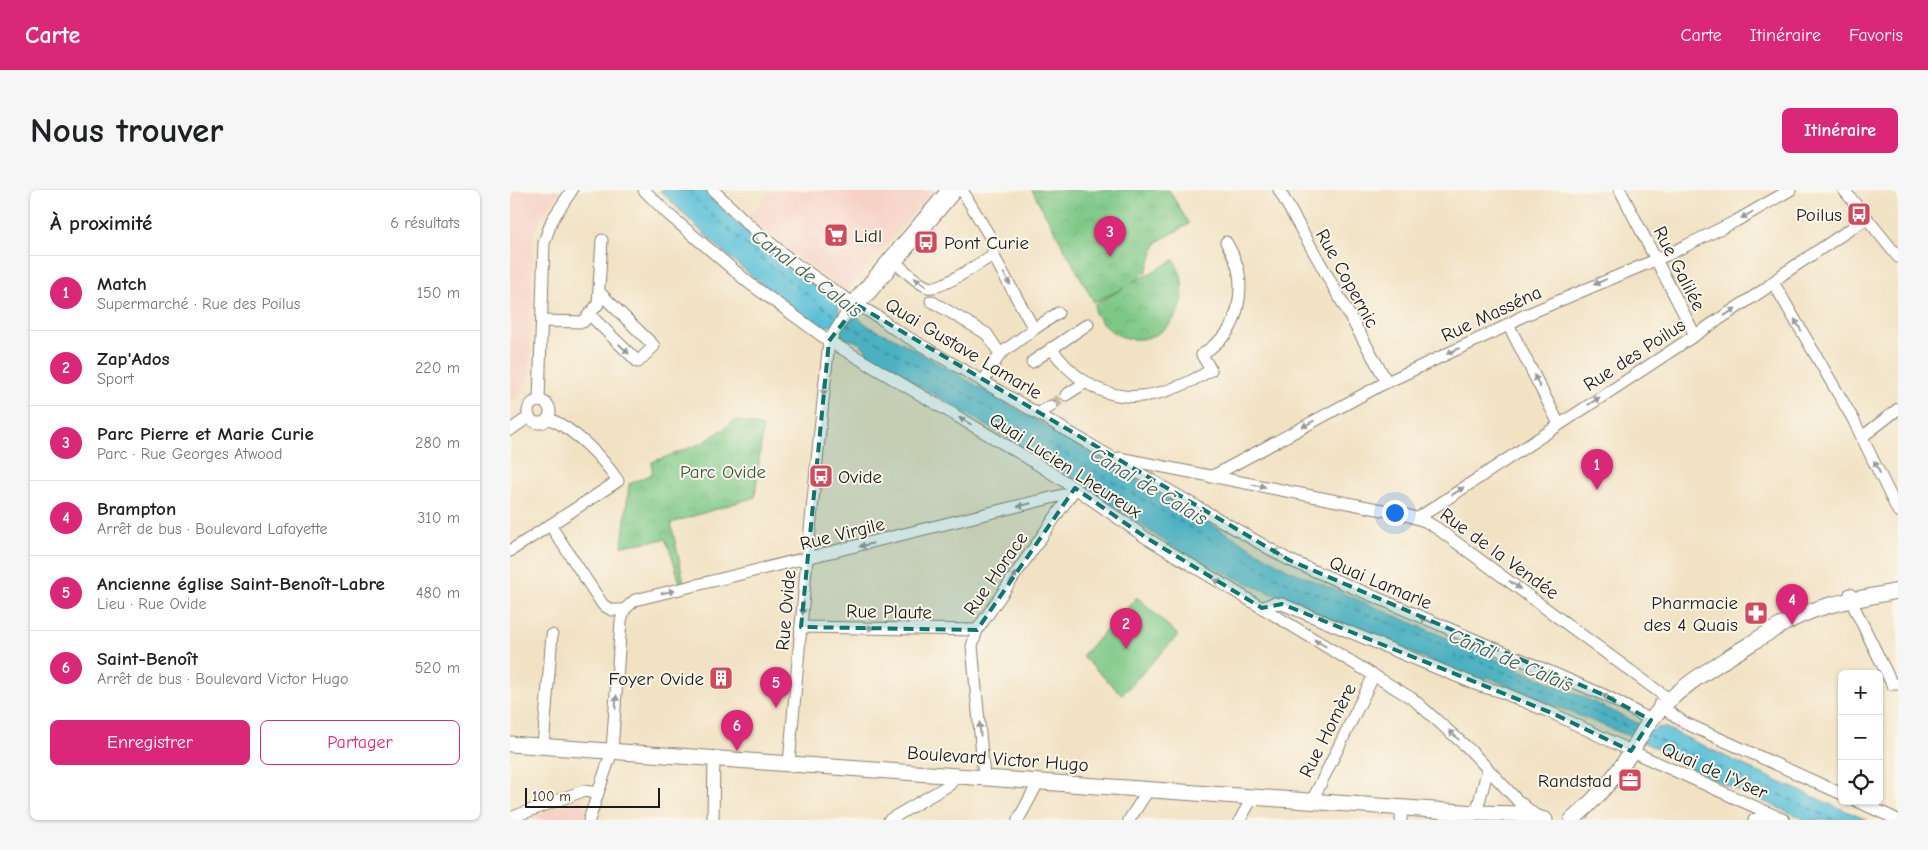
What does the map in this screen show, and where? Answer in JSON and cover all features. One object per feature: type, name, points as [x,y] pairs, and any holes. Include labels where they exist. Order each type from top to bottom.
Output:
[{"type":"main road","points":[[1851,597],[1898,585]]},
{"type":"main road","points":[[1572,820],[1594,800],[1631,751],[1664,702],[1694,669],[1744,637],[1814,604],[1898,591]]},
{"type":"main road","name":"Boulevard Victor Hugo","points":[[510,744],[1252,796],[1312,801],[1401,814],[1523,814],[1542,819]]},
{"type":"main road","points":[[1585,820],[1602,803],[1616,784],[1631,751]]},
{"type":"main road","name":"Boulevard Victor Hugo","points":[[1480,813],[1510,820]]},
{"type":"street","points":[[539,401],[544,243],[552,220],[572,190]]},
{"type":"street","name":"Quai Lucien Lheureux","points":[[644,190],[668,214],[719,258],[767,297],[829,341],[1026,457],[1073,491],[1145,537],[1422,706],[1530,812],[1542,819]]},
{"type":"street","name":"Quai Lucien Lheureux","points":[[655,190],[719,258]]},
{"type":"street","name":"Quai Gustave Lamarle","points":[[713,190],[784,254],[812,276],[880,318],[894,329],[1108,456]]},
{"type":"street","points":[[829,341],[847,313],[855,304],[868,296],[947,190]]},
{"type":"street","points":[[893,260],[957,190]]},
{"type":"street","points":[[962,190],[993,242],[993,255],[1034,329]]},
{"type":"street","name":"Rue Copernic","points":[[1279,190],[1387,382]]},
{"type":"street","name":"Rue Galilée","points":[[1620,190],[1695,335]]},
{"type":"street","name":"Rue Masséna","points":[[1211,477],[1387,382],[1521,317],[1736,221],[1790,190]]},
{"type":"street","points":[[1844,190],[1898,257]]},
{"type":"street","name":"Rue des Poilus","points":[[1418,518],[1695,335],[1867,218]]},
{"type":"street","points":[[542,321],[583,322],[598,304],[602,240]]},
{"type":"street","points":[[1051,348],[1068,370],[1086,382],[1112,394],[1142,396],[1173,389],[1211,370],[1202,355],[1226,334],[1235,319],[1238,302],[1239,278],[1237,264],[1226,242]]},
{"type":"street","points":[[893,260],[926,286],[935,288],[993,255]]},
{"type":"street","points":[[1773,282],[1862,437],[1898,511]]},
{"type":"street","points":[[589,314],[638,362],[654,346],[599,292]]},
{"type":"street","points":[[931,301],[987,334],[1000,354]]},
{"type":"street","points":[[983,382],[1000,354],[1058,312]]},
{"type":"street","points":[[1032,362],[1088,324]]},
{"type":"street","points":[[1508,324],[1559,424]]},
{"type":"street","name":"Rue Ovide","points":[[790,763],[801,627],[829,341]]},
{"type":"street","points":[[1066,395],[1086,382]]},
{"type":"street","points":[[534,402],[544,402],[549,408],[548,418],[543,422],[538,423],[529,417],[529,407],[534,402]]},
{"type":"street","points":[[1038,414],[1051,406]]},
{"type":"street","points":[[1862,437],[1898,409]]},
{"type":"street","points":[[510,430],[529,417]]},
{"type":"street","points":[[510,551],[618,481],[608,466],[590,448],[567,429],[548,418]]},
{"type":"street","name":"Rue de la Vendée","points":[[1108,456],[1418,518],[1429,523],[1464,547],[1664,702],[1685,723],[1838,792]]},
{"type":"street","name":"Quai Lamarle","points":[[1108,456],[1307,568],[1604,695],[1651,720]]},
{"type":"street","name":"Rue Virgile","points":[[624,610],[636,600],[808,559],[1073,491]]},
{"type":"street","name":"Rue Horace","points":[[984,777],[972,646],[977,630],[1073,491]]},
{"type":"street","points":[[550,525],[603,606],[612,610],[624,610],[621,621],[612,751],[590,820]]},
{"type":"street","points":[[1851,597],[1895,684]]},
{"type":"street","points":[[1262,608],[1273,603],[1282,604],[1480,686],[1499,691],[1554,714],[1631,751]]},
{"type":"street","name":"Rue Plaute","points":[[801,627],[977,630]]},
{"type":"street","points":[[543,746],[552,635]]},
{"type":"street","name":"Rue Homère","points":[[1312,801],[1374,675]]},
{"type":"street","name":"Quai de l'Yser","points":[[1631,751],[1779,818]]},
{"type":"street","points":[[713,820],[714,758]]},
{"type":"street","points":[[1480,813],[1488,769]]},
{"type":"street","points":[[889,820],[949,785],[957,776]]},
{"type":"street","points":[[1018,820],[1039,781]]},
{"type":"street","points":[[1129,820],[1148,789]]},
{"type":"street","points":[[510,818],[584,791],[598,793]]},
{"type":"street","points":[[1240,820],[1252,796]]},
{"type":"street","points":[[1866,805],[1898,820]]},
{"type":"street","points":[[1754,820],[1766,815],[1779,818]]},
{"type":"highlighted area","points":[[857,305],[1289,560],[1604,695],[1651,720],[1631,751],[1554,714],[1282,604],[1262,608],[1145,537],[1075,488],[977,630],[801,627],[829,341]]},
{"type":"shaded area","points":[[510,190],[560,190],[539,220],[533,236],[529,374],[522,389],[510,405]]},
{"type":"shaded area","points":[[775,190],[935,190],[846,290],[795,255],[748,216]]},
{"type":"shaded area","points":[[582,798],[586,810],[583,820],[524,820]]},
{"type":"green space","points":[[1032,190],[1169,190],[1189,224],[1157,242],[1146,272],[1132,283],[1174,260],[1182,279],[1181,301],[1175,317],[1165,329],[1152,336],[1137,339],[1122,337],[1107,328],[1095,313],[1095,304],[1124,288],[1094,302]]},
{"type":"green space","name":"Parc Ovide","points":[[736,420],[763,427],[755,497],[671,523],[684,582],[680,583],[665,539],[622,546],[629,484],[652,474],[652,462],[703,443]]},
{"type":"green space","points":[[1137,597],[1178,635],[1122,695],[1082,656]]},
{"type":"water","points":[[660,190],[705,190],[769,250],[839,302],[838,311],[850,320],[858,316],[859,319],[873,329],[896,339],[1017,409],[1287,569],[1583,697],[1654,731],[1656,728],[1664,727],[1779,782],[1867,820],[1806,820],[1686,767],[1667,754],[1637,739],[1488,677],[1481,682],[1276,596],[1201,562],[1166,542],[1033,453],[867,355],[861,344],[848,339],[839,340],[842,333],[829,325],[824,329],[810,321],[738,265],[690,221]]},
{"type":"ferry route","points":[[688,190],[706,210],[768,264],[837,318]]},
{"type":"ferry route","points":[[847,324],[1282,580],[1446,646],[1452,651],[1459,662],[1467,657],[1473,658],[1635,730]]},
{"type":"ferry route","points":[[1648,735],[1835,820]]},
{"type":"tunnel","points":[[1051,406],[1066,395]]},
{"type":"place","name":"Poilus","points":[[1859,214]]},
{"type":"place","name":"Lidl","points":[[836,235]]},
{"type":"place","name":"Pont Curie","points":[[926,242]]},
{"type":"place","name":"Parc Pierre et Marie Curie","points":[[1110,257]]},
{"type":"place","name":"Ovide","points":[[821,476]]},
{"type":"place","name":"Match","points":[[1597,490]]},
{"type":"place","name":"Pharmacie des 4 Quais","points":[[1756,613]]},
{"type":"place","name":"Brampton","points":[[1792,625]]},
{"type":"place","name":"Zap'Ados","points":[[1126,649]]},
{"type":"place","name":"Foyer Ovide","points":[[721,678]]},
{"type":"place","name":"Ancienne église Saint-Benoît-Labre","points":[[776,708]]},
{"type":"place","name":"Saint-Benoît","points":[[737,751]]},
{"type":"place","name":"Randstad","points":[[1630,780]]},
{"type":"water label","name":"Canal de Calais","points":[[807,273]]},
{"type":"water label","name":"Canal de Calais","points":[[1149,486]]},
{"type":"water label","name":"Canal de Calais","points":[[1511,660]]}]
